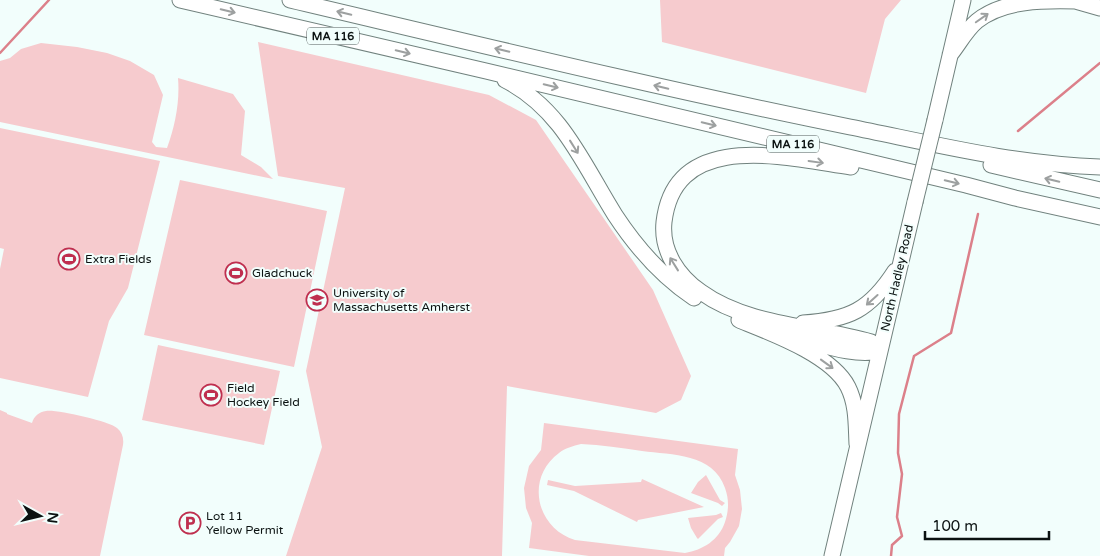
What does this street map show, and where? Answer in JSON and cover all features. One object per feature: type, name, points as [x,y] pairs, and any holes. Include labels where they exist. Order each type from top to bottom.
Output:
[{"type":"main road","name":"MA 116","points":[[180,0],[1100,217]]},
{"type":"main road","name":"MA 116","points":[[290,0],[1100,190]]},
{"type":"main road","name":"North Hadley Road","points":[[832,556],[963,0]]},
{"type":"main road","points":[[950,55],[976,22],[995,10],[1026,2],[1048,0],[1074,0],[1100,8]]},
{"type":"main road","points":[[486,71],[530,95],[550,113],[625,228],[660,271],[705,305],[722,314],[772,327],[860,339],[871,342],[880,351]]},
{"type":"main road","points":[[742,105],[988,156],[1100,167]]},
{"type":"main road","points":[[857,444],[854,403],[848,387],[840,376],[824,360],[772,327],[715,301],[689,283],[672,261],[666,249],[664,238],[665,213],[673,193],[683,177],[698,166],[727,157],[766,156],[908,172]]},
{"type":"main road","points":[[772,327],[816,322],[836,318],[858,310],[879,294],[901,261]]},
{"type":"shaded area","points":[[660,0],[901,0],[885,19],[866,93],[662,42]]},
{"type":"shaded area","points":[[258,42],[489,95],[536,120],[653,290],[691,376],[681,400],[656,413],[507,386],[502,556],[286,556],[322,447],[306,371],[345,188],[278,176]]},
{"type":"shaded area","points":[[41,43],[107,53],[130,61],[154,75],[163,95],[152,142],[156,147],[167,148],[170,140],[178,105],[178,78],[233,94],[245,111],[241,155],[261,167],[273,179],[0,122],[0,61],[10,58],[21,49]]},
{"type":"shaded area","name":"Extra Fields","points":[[0,128],[160,161],[128,288],[109,321],[88,397],[0,378],[0,269],[4,249],[0,248]]},
{"type":"shaded area","name":"Gladchuck","points":[[180,180],[327,211],[294,367],[144,335]]},
{"type":"shaded area","name":"Field Hockey Field","points":[[158,345],[280,371],[264,445],[142,420]]},
{"type":"shaded area","points":[[0,410],[32,423],[35,416],[43,412],[51,411],[70,414],[104,422],[120,431],[123,445],[100,556],[0,556]]},
{"type":"shaded area","points":[[544,423],[738,449],[735,475],[740,490],[742,509],[739,526],[725,548],[724,556],[589,556],[529,548],[532,523],[526,508],[524,488],[529,466],[541,450]],"holes":[[[581,444],[678,455],[701,462],[711,468],[725,488],[728,500],[726,518],[719,534],[704,547],[685,553],[575,540],[562,534],[551,525],[544,514],[539,488],[542,475],[548,463],[561,451]]]},
{"type":"shaded area","points":[[706,475],[720,500],[725,503],[722,506],[691,493],[698,482]]},
{"type":"shaded area","points":[[642,479],[704,507],[638,520],[637,522],[574,491],[547,485],[548,480],[575,486],[641,482]]},
{"type":"shaded area","points":[[721,513],[723,517],[718,519],[698,539],[691,528],[688,518]]},
{"type":"waterway","points":[[0,53],[49,0]]},
{"type":"waterway","points":[[1018,131],[1100,63]]},
{"type":"waterway","points":[[891,556],[892,545],[902,536],[897,517],[902,474],[898,453],[899,414],[914,356],[951,333],[978,214]]},
{"type":"place","name":"Extra Fields","points":[[69,259]]},
{"type":"place","name":"Gladchuck","points":[[236,273]]},
{"type":"place","name":"University of Massachusetts Amherst","points":[[317,300]]},
{"type":"place","name":"Field Hockey Field","points":[[211,395]]},
{"type":"place","name":"Lot 11 Yellow Permit","points":[[190,523]]}]
